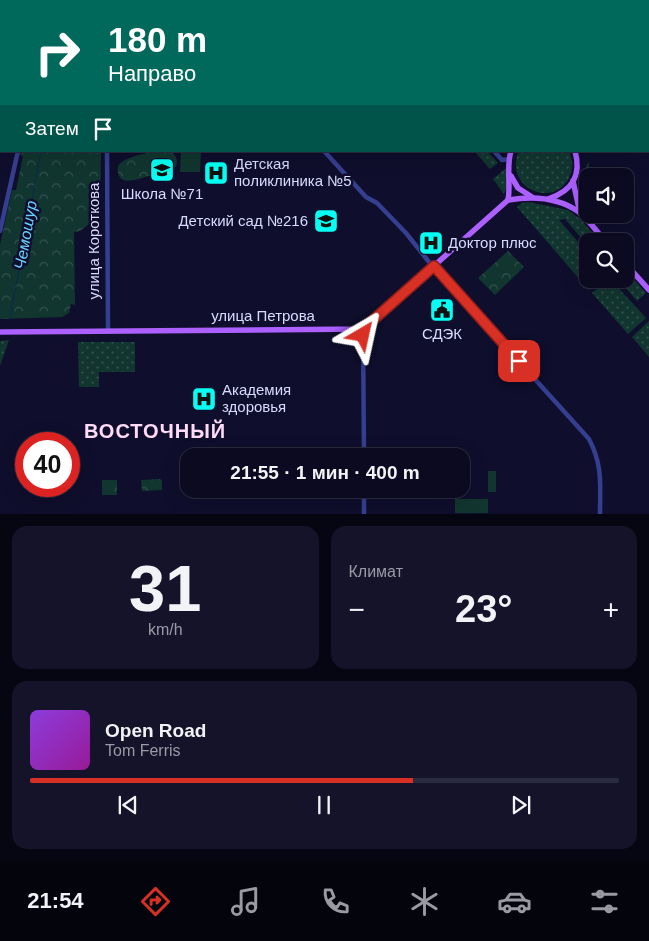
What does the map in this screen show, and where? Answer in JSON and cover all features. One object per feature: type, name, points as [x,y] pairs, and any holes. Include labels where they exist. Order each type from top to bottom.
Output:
[{"type":"main road","points":[[508,200],[511,152]]},
{"type":"main road","points":[[548,199],[559,195],[573,181],[578,168],[575,152]]},
{"type":"main road","points":[[510,173],[518,188],[534,198]]},
{"type":"main road","points":[[573,181],[579,208]]},
{"type":"main road","points":[[363,329],[508,200],[548,199],[561,203],[579,212]]},
{"type":"main road","points":[[589,223],[598,233]]},
{"type":"main road","points":[[634,273],[649,290]]},
{"type":"main road","name":"улица Петрова","points":[[0,332],[363,329]]},
{"type":"street","points":[[0,231],[18,152]]},
{"type":"street","name":"улица Короткова","points":[[107,152],[108,330]]},
{"type":"street","points":[[325,152],[366,197],[377,203],[406,232],[434,266],[589,439],[596,453],[600,468],[600,514]]},
{"type":"street","points":[[495,152],[502,160],[509,160]]},
{"type":"street","points":[[363,329],[364,448]]},
{"type":"street","points":[[364,498],[364,514]]},
{"type":"green space","points":[[21,152],[101,152],[100,220],[93,221],[81,230],[74,232],[75,305],[71,304],[69,313],[62,317],[0,319],[0,245],[12,190],[16,190],[23,156],[20,155]]},
{"type":"green space","points":[[170,152],[177,160],[175,168],[172,171],[135,180],[129,181],[120,178],[118,166],[122,162],[134,156]]},
{"type":"green space","points":[[181,152],[201,152],[200,172],[180,172]]},
{"type":"green space","points":[[475,152],[488,152],[498,163],[490,169]]},
{"type":"green space","points":[[519,152],[569,152],[572,171],[561,187],[552,192],[541,193],[532,190],[523,183],[518,174],[516,164]]},
{"type":"green space","points":[[506,168],[507,187],[504,194],[493,179]]},
{"type":"green space","points":[[528,202],[568,210],[579,218],[579,223],[584,223],[593,233],[579,233],[579,236],[565,219],[559,220],[579,243],[579,278],[517,207],[522,203]]},
{"type":"green space","points":[[508,251],[524,267],[495,295],[478,278]]},
{"type":"green space","points":[[634,279],[646,293],[637,301],[626,288],[634,288]]},
{"type":"green space","points":[[598,288],[618,288],[646,318],[628,334],[592,293]]},
{"type":"green space","points":[[649,321],[649,357],[632,337]]},
{"type":"green space","points":[[9,340],[0,366],[0,341]]},
{"type":"green space","points":[[78,342],[135,342],[135,372],[99,372],[99,387],[79,387]]},
{"type":"green space","points":[[488,471],[496,471],[496,492],[488,492]]},
{"type":"green space","points":[[160,479],[162,481],[162,490],[142,491],[141,480]]},
{"type":"green space","points":[[102,480],[117,480],[117,495],[102,495]]},
{"type":"green space","points":[[455,499],[488,499],[488,513],[455,513]]},
{"type":"waterway","name":"Чемошур","points":[[10,318],[41,152]]},
{"type":"place","name":"Школа №71","points":[[162,170]]},
{"type":"place","name":"Детская поликлиника №5","points":[[216,173]]},
{"type":"place","name":"Детский сад №216","points":[[326,221]]},
{"type":"place","name":"Доктор плюс","points":[[431,243]]},
{"type":"place","name":"СДЭК","points":[[442,310]]},
{"type":"place","name":"Академия здоровья","points":[[204,399]]},
{"type":"district","name":"ВОСТОЧНЫЙ","points":[[155,431]]},
{"type":"route","points":[[363,335],[363,329],[434,266],[519,361]]}]
